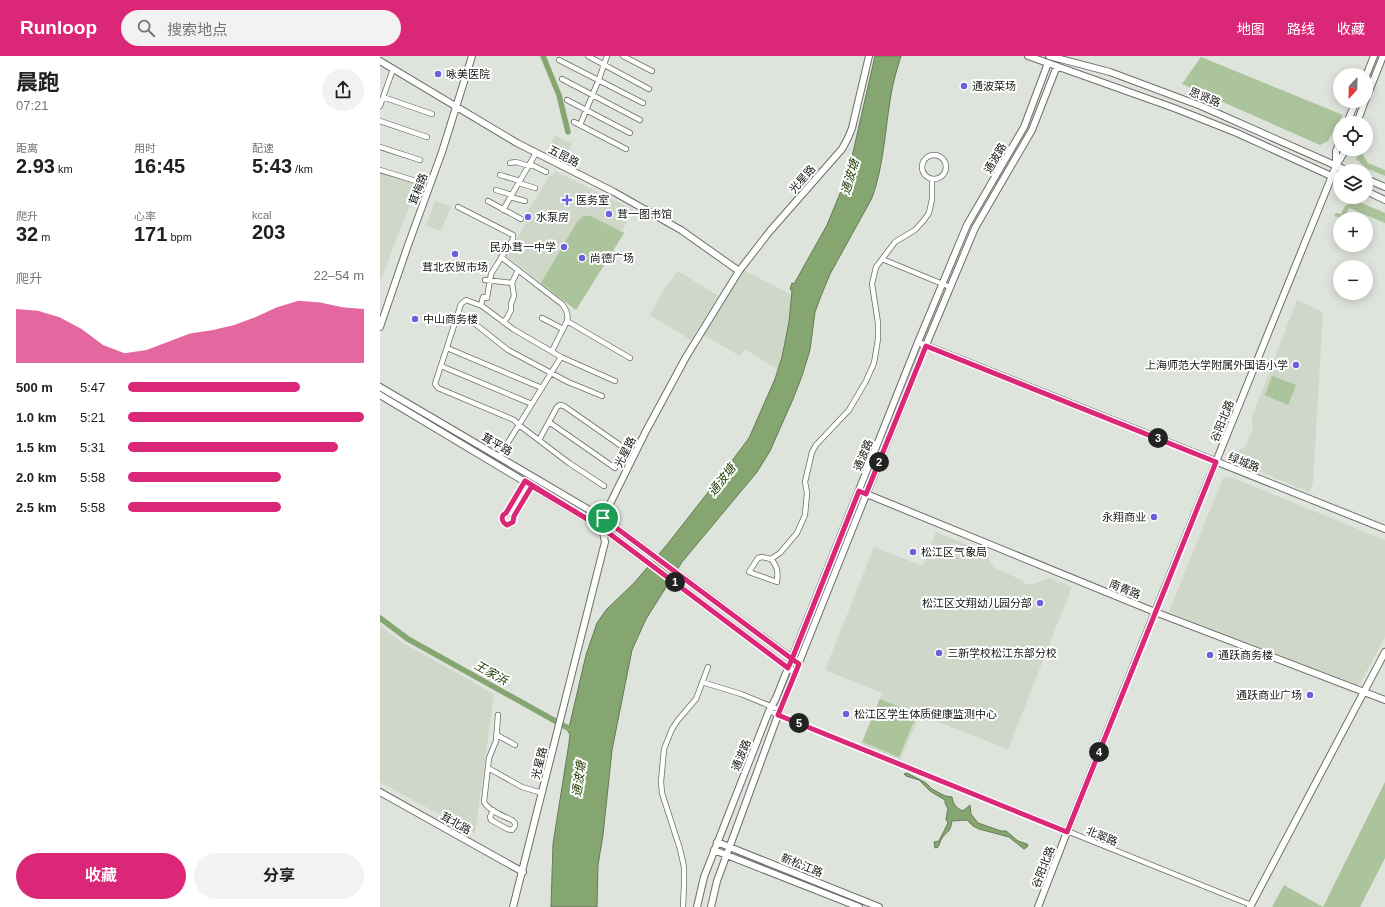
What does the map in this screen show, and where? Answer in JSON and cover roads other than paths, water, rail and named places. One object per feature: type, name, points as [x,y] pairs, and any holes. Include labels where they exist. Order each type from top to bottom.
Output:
[{"type":"main road","name":"茸梅路","points":[[380,327],[406,248],[442,152],[472,56]]},
{"type":"main road","name":"光星路","points":[[513,907],[605,542],[602,528],[603,518],[646,431],[686,357],[739,271],[770,231],[842,149],[852,128],[869,56]]},
{"type":"main road","points":[[1029,56],[1049,59]]},
{"type":"main road","points":[[1369,68],[1374,56]]},
{"type":"main road","points":[[1373,82],[1383,56]]},
{"type":"main road","name":"思贤路","points":[[1049,59],[1059,59],[1110,72],[1201,106],[1333,165]]},
{"type":"main road","name":"思贤路","points":[[1049,59],[1057,66],[1082,76],[1174,108],[1237,133],[1332,176]]},
{"type":"main road","name":"通波路","points":[[697,907],[704,877],[717,842],[942,284],[967,225],[1024,127],[1049,59]]},
{"type":"main road","name":"五昆路","points":[[380,61],[516,143],[614,192],[681,230],[739,271]]},
{"type":"main road","name":"通波路","points":[[711,907],[717,881],[726,855],[779,713],[950,287],[975,228],[1032,130],[1057,66]]},
{"type":"main road","name":"谷阳北路","points":[[1038,907],[1155,612],[1332,176]]},
{"type":"main road","points":[[1373,182],[1385,187]]},
{"type":"main road","points":[[1373,194],[1385,200]]},
{"type":"main road","name":"绿城路","points":[[918,342],[1385,529]]},
{"type":"main road","name":"茸平路","points":[[380,387],[603,518],[799,664]]},
{"type":"main road","points":[[380,395],[602,528],[795,673]]},
{"type":"main road","name":"南青路","points":[[859,491],[1155,612],[1385,700]]},
{"type":"main road","points":[[1250,906],[1385,652]]},
{"type":"main road","name":"茸北路","points":[[380,792],[523,872]]},
{"type":"main road","name":"新松江路","points":[[717,842],[879,907]]},
{"type":"main road","name":"新松江路","points":[[714,850],[859,907]]},
{"type":"street","points":[[588,56],[649,89]]},
{"type":"street","points":[[580,125],[599,80],[603,64],[607,56]]},
{"type":"street","points":[[623,56],[652,71]]},
{"type":"street","points":[[559,60],[643,103]]},
{"type":"street","points":[[380,106],[393,69]]},
{"type":"street","points":[[562,79],[640,120]]},
{"type":"street","points":[[383,97],[432,114]]},
{"type":"street","points":[[567,100],[630,133]]},
{"type":"street","points":[[380,121],[427,137]]},
{"type":"street","points":[[574,122],[626,149]]},
{"type":"street","points":[[380,146],[420,160]]},
{"type":"street","points":[[503,210],[536,153]]},
{"type":"street","points":[[934,154],[945,160],[947,168],[944,175],[936,179],[932,179],[925,175],[922,164],[927,157],[934,154]]},
{"type":"street","points":[[510,163],[516,162],[529,165],[546,172]]},
{"type":"street","points":[[380,170],[416,181]]},
{"type":"street","points":[[500,175],[535,188]]},
{"type":"street","points":[[771,559],[777,566],[777,582],[749,572],[758,558],[762,557],[771,559],[780,554],[797,533],[805,515],[807,493],[805,482],[812,452],[816,445],[849,410],[866,382],[874,363],[878,331],[872,284],[876,267],[895,242],[915,230],[929,213],[932,199],[932,179]]},
{"type":"street","points":[[496,190],[525,201]]},
{"type":"street","points":[[488,201],[521,219]]},
{"type":"street","points":[[458,207],[513,235],[513,239],[487,280],[487,298],[483,298],[481,306]]},
{"type":"street","points":[[501,257],[562,304],[568,313],[567,321],[552,351]]},
{"type":"street","points":[[882,258],[950,287]]},
{"type":"street","points":[[503,322],[509,315],[511,304],[514,299],[512,283],[518,270]]},
{"type":"street","points":[[487,280],[512,283]]},
{"type":"street","points":[[604,486],[568,463],[514,420],[436,386],[461,304],[466,300],[481,306],[513,330],[561,357],[615,381]]},
{"type":"street","points":[[458,316],[474,323],[508,350],[568,382],[602,396]]},
{"type":"street","points":[[542,318],[563,329]]},
{"type":"street","points":[[567,321],[630,358]]},
{"type":"street","points":[[447,348],[542,388]]},
{"type":"street","points":[[499,457],[561,357]]},
{"type":"street","points":[[441,366],[532,404]]},
{"type":"street","points":[[539,440],[560,405],[564,406],[627,450]]},
{"type":"street","points":[[549,422],[615,468]]},
{"type":"street","points":[[525,481],[506,513],[502,517],[502,521],[505,524],[511,524],[514,520],[514,516],[532,486]]},
{"type":"street","points":[[506,513],[510,513],[514,516]]},
{"type":"street","points":[[682,907],[684,867],[680,849],[662,793],[661,782],[664,749],[672,729],[696,699],[708,667]]},
{"type":"street","name":"北翠路","points":[[702,682],[741,694],[779,713],[1250,906]]},
{"type":"street","points":[[493,810],[490,817],[491,820],[507,829],[514,829],[514,822],[493,810],[484,802],[489,758],[496,741],[498,716]]},
{"type":"street","points":[[496,735],[515,745]]},
{"type":"street","points":[[488,768],[522,787],[542,793]]},
{"type":"water","name":"通波塘","points":[[875,56],[901,56],[892,90],[882,160],[872,198],[830,274],[821,296],[815,312],[810,350],[802,376],[770,451],[757,472],[682,562],[646,619],[632,650],[612,750],[603,835],[598,865],[597,907],[551,907],[553,844],[569,743],[570,734],[568,732],[586,655],[597,623],[606,610],[634,583],[666,546],[749,438],[775,379],[782,357],[789,322],[792,291],[790,289],[792,283],[794,284],[827,225],[848,174]]},
{"type":"water","points":[[907,773],[926,783],[932,789],[945,796],[952,797],[955,806],[961,810],[963,811],[970,805],[971,814],[978,823],[1001,831],[1006,831],[1018,841],[1027,844],[1027,847],[1024,849],[1009,837],[979,829],[967,820],[952,821],[950,830],[942,838],[938,847],[935,848],[934,842],[939,841],[948,823],[946,819],[948,809],[945,800],[930,791],[919,780],[904,774]]},
{"type":"waterway","points":[[543,56],[559,95],[568,132]]},
{"type":"waterway","name":"王家浜","points":[[380,618],[408,639],[575,732]]},
{"type":"place","name":"咏美医院","points":[[438,74]]},
{"type":"place","name":"通波菜场","points":[[964,86]]},
{"type":"place","name":"医务室","points":[[567,200]]},
{"type":"place","name":"茸一图书馆","points":[[609,214]]},
{"type":"place","name":"水泵房","points":[[528,217]]},
{"type":"place","name":"民办茸一中学","points":[[564,247]]},
{"type":"place","name":"茸北农贸市场","points":[[455,254]]},
{"type":"place","name":"尚德广场","points":[[582,258]]},
{"type":"place","name":"中山商务楼","points":[[415,319]]},
{"type":"place","name":"上海师范大学附属外国语小学","points":[[1296,365]]},
{"type":"place","name":"永翔商业","points":[[1154,517]]},
{"type":"place","name":"松江区气象局","points":[[913,552]]},
{"type":"place","name":"松江区文翔幼儿园分部","points":[[1040,603]]},
{"type":"place","name":"三新学校松江东部分校","points":[[939,653]]},
{"type":"place","name":"通跃商务楼","points":[[1210,655]]},
{"type":"place","name":"通跃商业广场","points":[[1310,695]]},
{"type":"place","name":"松江区学生体质健康监测中心","points":[[846,714]]}]
